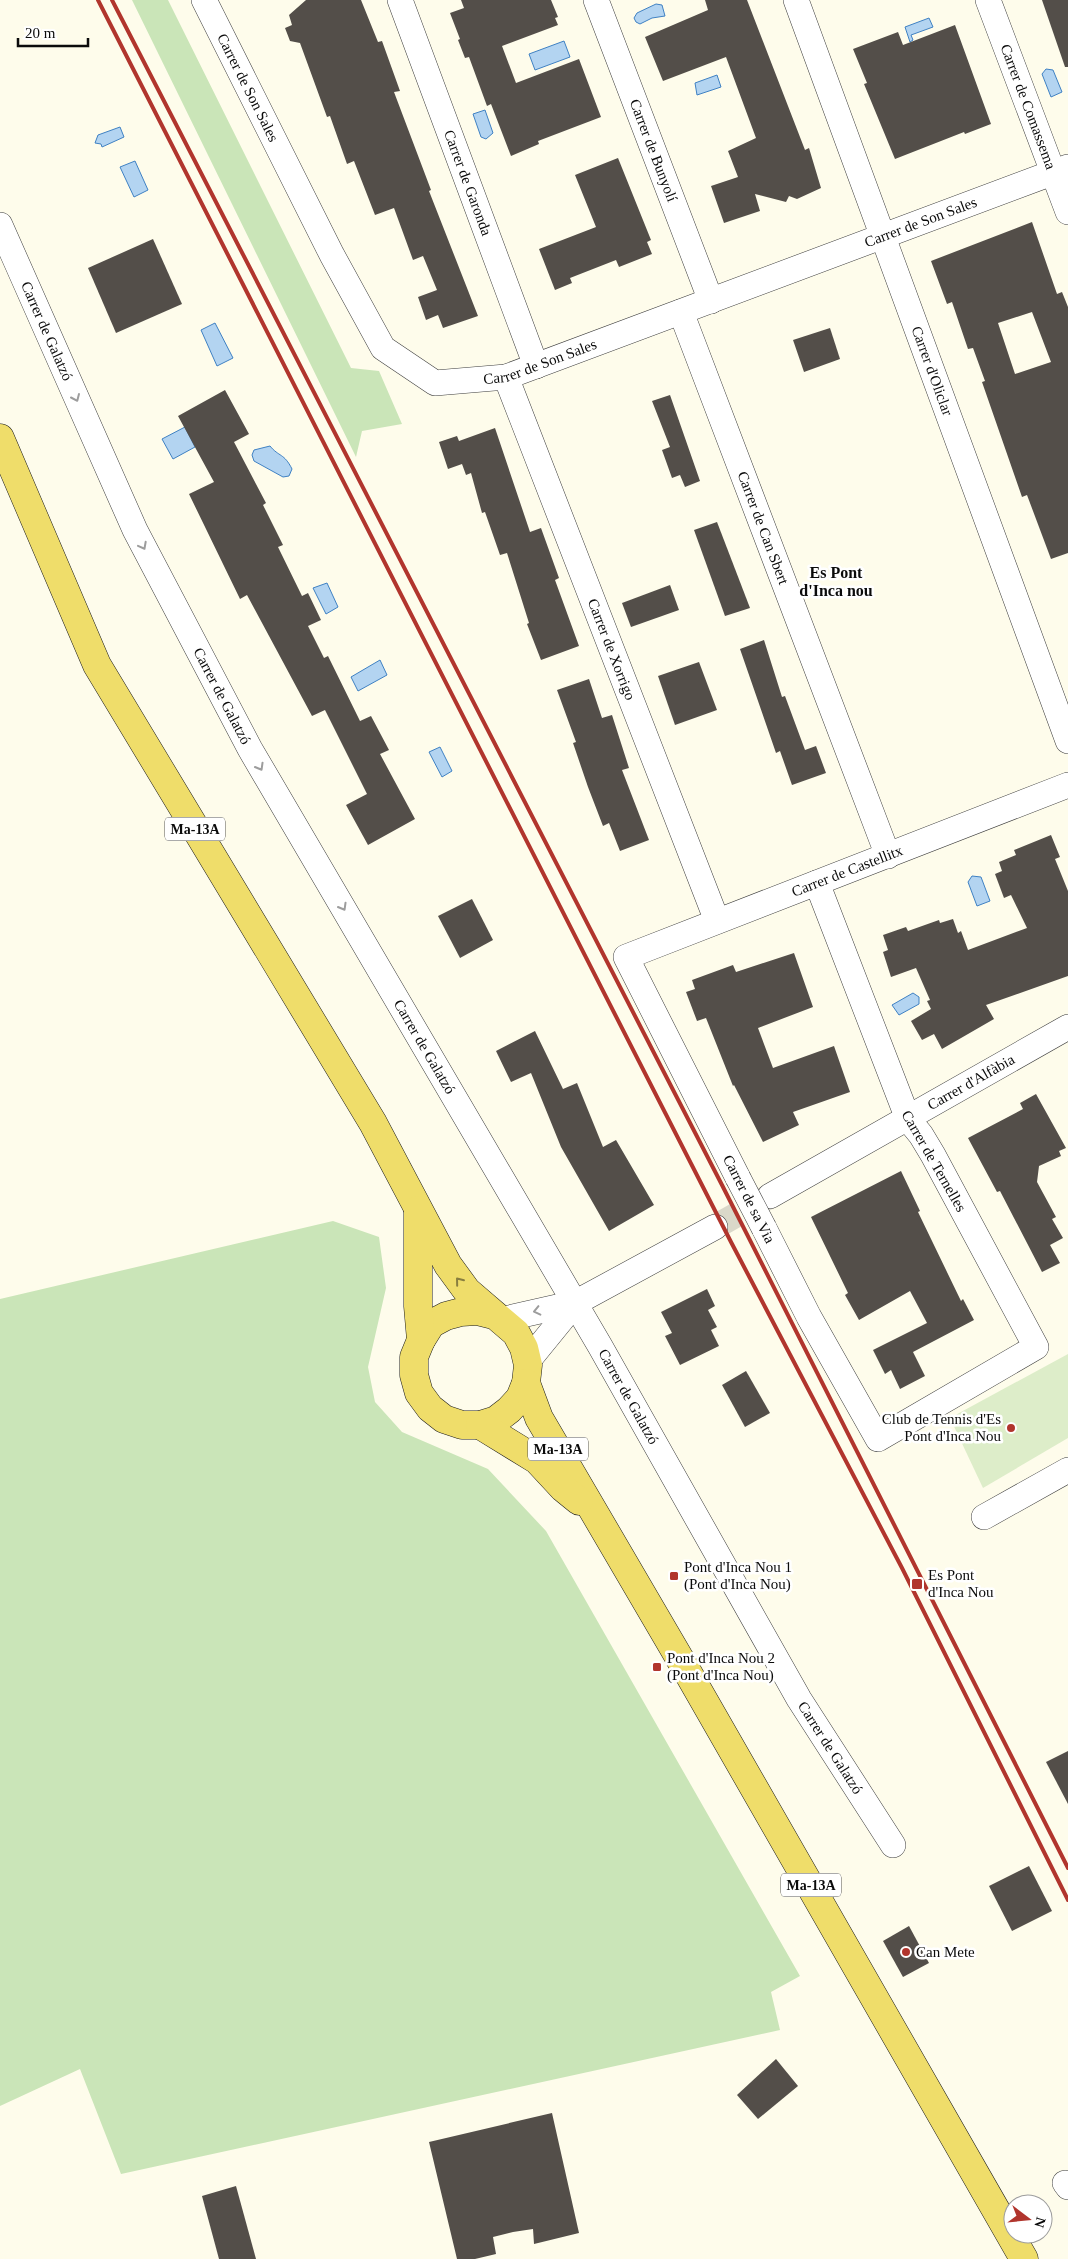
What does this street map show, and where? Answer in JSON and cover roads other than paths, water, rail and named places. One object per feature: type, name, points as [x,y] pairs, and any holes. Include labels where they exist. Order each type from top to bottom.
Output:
[{"type":"main road","name":"Ma-13A","points":[[0,438],[97,665],[373,1123],[452,1273],[467,1291],[497,1318]]},
{"type":"main road","name":"Ma-13A","points":[[418,1206],[418,1306],[421,1340]]},
{"type":"main road","points":[[477,1311],[497,1318],[516,1333],[524,1348],[526,1372],[520,1398],[496,1420],[480,1425],[462,1425],[444,1419],[430,1408],[419,1393],[414,1375],[414,1357],[421,1340],[431,1324],[446,1316],[477,1311]]},
{"type":"main road","name":"Ma-13A","points":[[526,1372],[539,1418],[687,1671],[1024,2259]]},
{"type":"main road","name":"Ma-13A","points":[[480,1425],[537,1460],[563,1488],[594,1514]]},
{"type":"street","name":"Carrer de Son Sales","points":[[204,0],[332,255],[383,348],[435,383],[506,377],[1060,170]]},
{"type":"street","name":"Carrer de Garonda","points":[[400,0],[536,366]]},
{"type":"street","name":"Carrer de Bunyolí","points":[[596,0],[711,301]]},
{"type":"street","name":"Carrer d'Oliclar","points":[[796,0],[1068,741]]},
{"type":"street","name":"Carrer de Comassema","points":[[988,0],[1060,170],[1068,212]]},
{"type":"street","name":"Carrer de Galatzó","points":[[0,225],[135,530],[250,749],[575,1303],[799,1698],[893,1845]]},
{"type":"street","name":"Carrer de Can Sbert","points":[[681,312],[888,856]]},
{"type":"street","name":"Carrer de Xorrigo","points":[[506,377],[717,921]]},
{"type":"street","name":"Carrer de Castellitx","points":[[626,957],[1068,785]]},
{"type":"street","name":"Carrer de Ternelles","points":[[817,883],[908,1119],[921,1135],[933,1155],[1036,1346],[878,1439]]},
{"type":"street","name":"Carrer de sa Via","points":[[626,957],[809,1317],[878,1439]]},
{"type":"street","name":"Carrer d'Alfàbia","points":[[770,1196],[1068,1027]]},
{"type":"street","points":[[497,1318],[575,1303],[714,1226]]},
{"type":"street","points":[[526,1372],[575,1303]]},
{"type":"street","points":[[984,1517],[1068,1470]]},
{"type":"water","points":[[656,4],[662,5],[665,16],[652,18],[640,24],[636,22],[634,18],[637,13]]},
{"type":"water","points":[[929,18],[933,27],[911,35],[913,40],[910,42],[905,27]]},
{"type":"water","points":[[564,41],[570,57],[535,70],[529,54]]},
{"type":"water","points":[[1046,69],[1053,70],[1062,92],[1051,97],[1042,74]]},
{"type":"water","points":[[717,75],[721,87],[697,95],[695,83]]},
{"type":"water","points":[[485,110],[493,133],[486,139],[481,137],[473,114]]},
{"type":"water","points":[[120,127],[124,137],[102,147],[101,144],[95,143],[98,135]]},
{"type":"water","points":[[135,161],[148,190],[134,197],[120,167]]},
{"type":"water","points":[[215,323],[233,358],[217,366],[201,330]]},
{"type":"water","points":[[185,427],[195,447],[173,459],[162,439]]},
{"type":"water","points":[[270,446],[289,464],[292,469],[289,476],[283,477],[254,461],[252,455],[254,450]]},
{"type":"water","points":[[327,583],[338,607],[326,614],[313,588]]},
{"type":"water","points":[[380,660],[387,675],[358,691],[351,677]]},
{"type":"water","points":[[440,747],[452,771],[442,777],[429,752]]},
{"type":"water","points":[[972,876],[981,877],[990,901],[977,906],[968,882]]},
{"type":"water","points":[[913,993],[919,997],[919,1004],[899,1015],[892,1005]]},
{"type":"tunnel","points":[[715,1227],[770,1196]]},
{"type":"railway","points":[[98,0],[731,1242],[902,1568],[1068,1900]]},
{"type":"railway","points":[[112,0],[722,1185],[1068,1868]]},
{"type":"place","name":"Club de Tennis d'Es Pont d'Inca Nou","points":[[1011,1428]]},
{"type":"place","name":"Pont d'Inca Nou 1 (Pont d'Inca Nou)","points":[[674,1576]]},
{"type":"place","name":"Es Pont d'Inca Nou","points":[[917,1584]]},
{"type":"place","name":"Pont d'Inca Nou 2 (Pont d'Inca Nou)","points":[[657,1667]]},
{"type":"place","name":"Can Mete","points":[[906,1952]]},
{"type":"district","name":"Es Pont d'Inca nou","points":[[836,581]]}]
